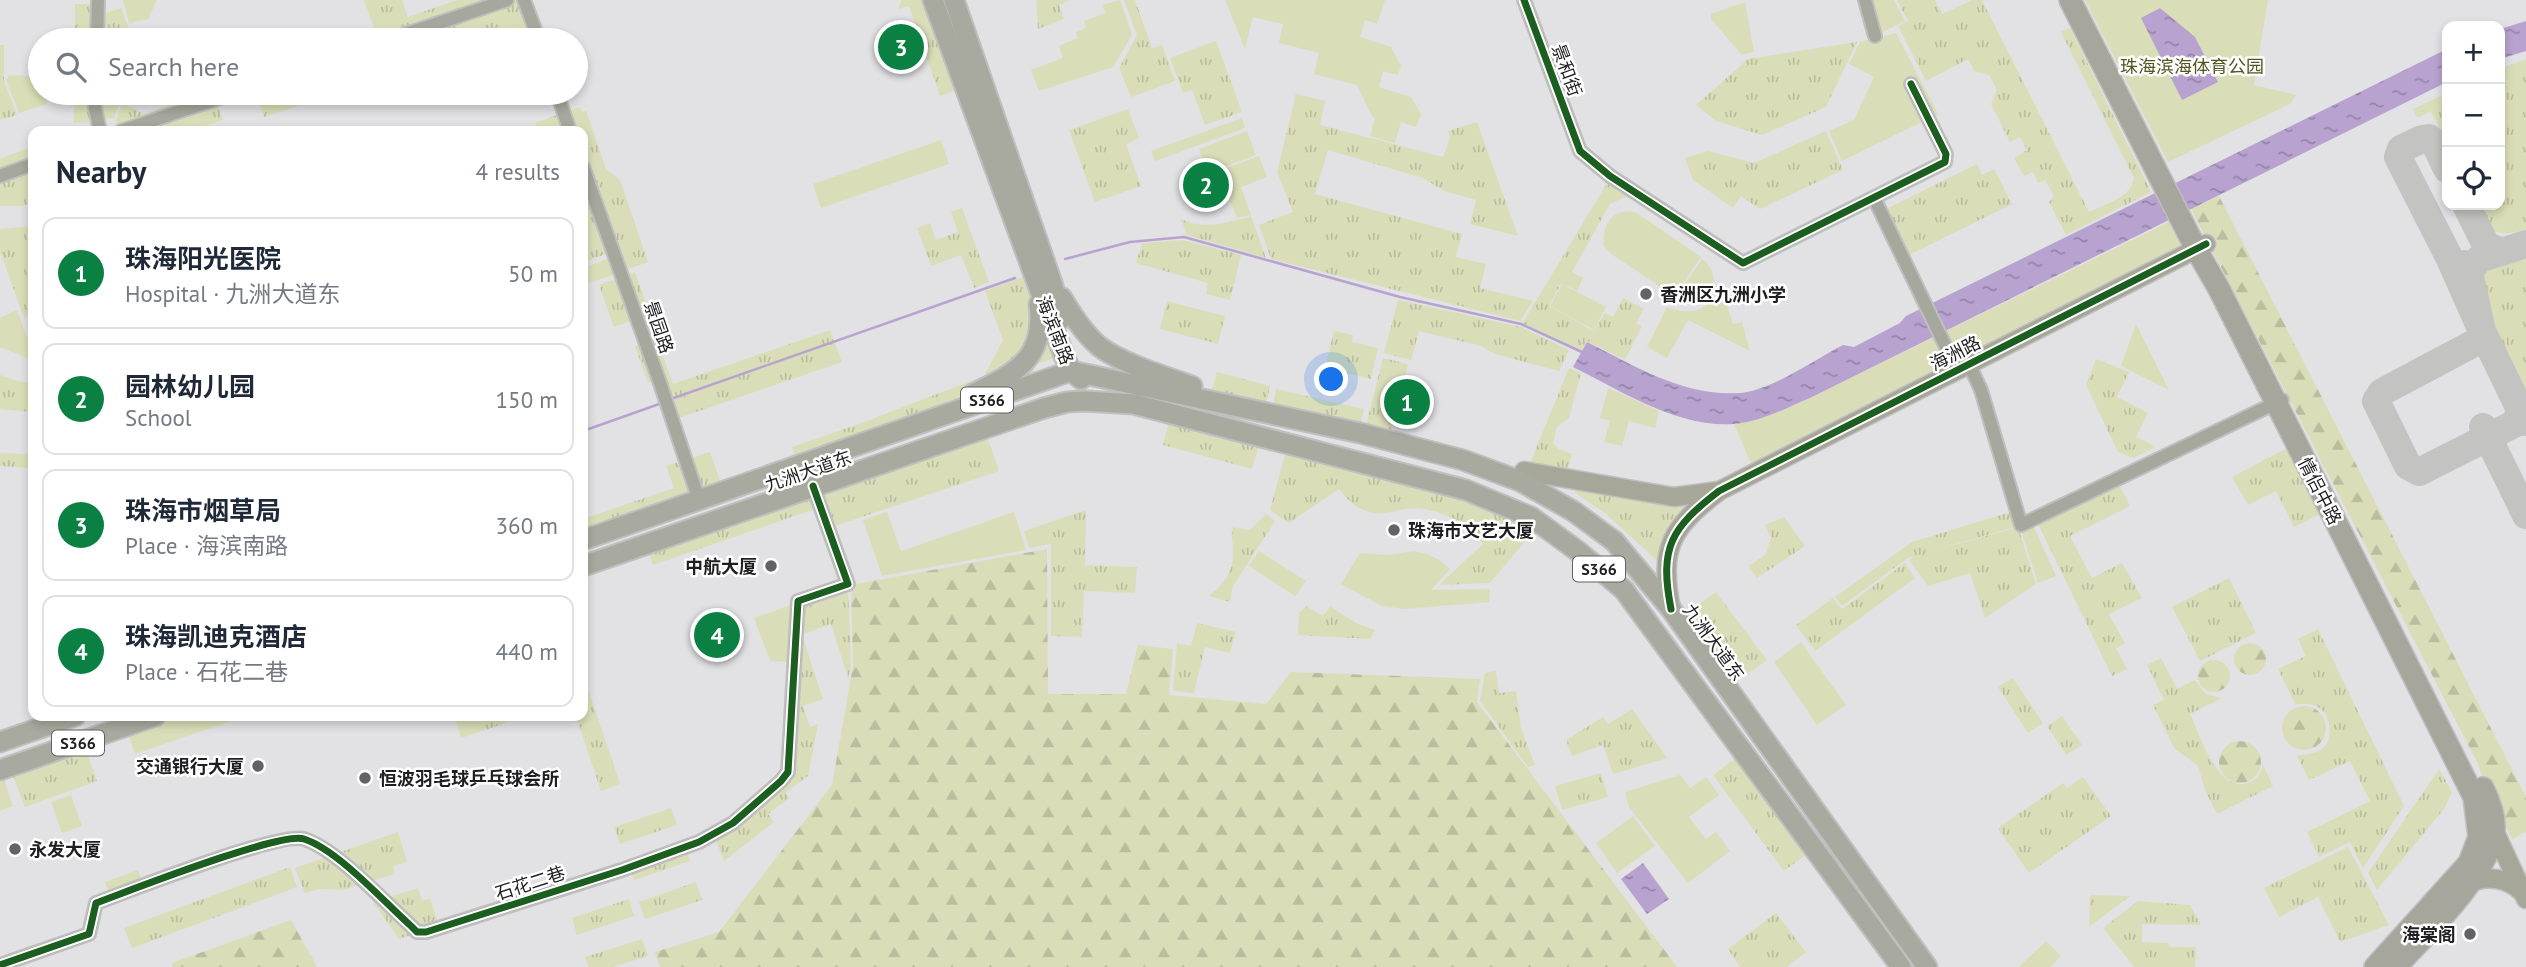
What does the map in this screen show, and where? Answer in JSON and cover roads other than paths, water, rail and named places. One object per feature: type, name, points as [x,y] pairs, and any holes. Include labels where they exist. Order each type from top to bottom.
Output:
[{"type":"highway","name":"情侣中路","points":[[2070,0],[2168,181]]},
{"type":"highway","name":"情侣中路","points":[[2082,0],[2219,289],[2280,401],[2481,798],[2494,829],[2486,860],[2396,967]]},
{"type":"highway","name":"情侣中路","points":[[2375,967],[2469,863],[2479,838],[2481,798]]},
{"type":"main road","name":"海滨南路","points":[[933,0],[1045,284]]},
{"type":"main road","name":"海滨南路","points":[[954,0],[1071,372]]},
{"type":"main road","points":[[1045,284],[1100,347],[1142,368],[1267,413]]},
{"type":"main road","points":[[903,429],[1018,370],[1029,359],[1039,340],[1045,284]]},
{"type":"main road","points":[[1044,408],[1071,372],[1098,391],[1133,404]]},
{"type":"main road","name":"九洲大道东","points":[[588,538],[1071,372],[1360,433],[1464,460],[1520,481],[1573,511],[1614,541],[1671,609],[1927,967]]},
{"type":"main road","name":"九洲大道东","points":[[588,564],[1067,402],[1133,404],[1466,490],[1531,517],[1579,552],[1624,590],[1901,967]]},
{"type":"main road","name":"S366","points":[[0,742],[61,721]]},
{"type":"main road","name":"S366","points":[[0,770],[141,721]]},
{"type":"street","points":[[97,28],[98,0]]},
{"type":"street","points":[[423,28],[507,0]]},
{"type":"street","points":[[524,0],[534,28]]},
{"type":"street","name":"景和街","points":[[1524,0],[1580,151],[1610,176],[1743,263],[1874,198]]},
{"type":"street","points":[[1865,0],[1875,36]]},
{"type":"street","points":[[1911,84],[1946,154],[1945,162],[1874,198],[1940,337],[1981,390],[2021,525],[2280,401]]},
{"type":"street","points":[[95,105],[99,126]]},
{"type":"street","points":[[136,126],[199,105]]},
{"type":"street","points":[[561,105],[568,126]]},
{"type":"street","points":[[0,176],[28,166]]},
{"type":"street","name":"景园路","points":[[588,181],[699,500]]},
{"type":"street","name":"海洲路","points":[[1719,491],[2201,247]]},
{"type":"street","points":[[1524,471],[1674,497],[1719,491]]},
{"type":"street","name":"石花二巷","points":[[0,965],[89,934],[96,902],[267,842],[301,837],[326,848],[417,932],[426,932],[645,862],[699,842],[733,824],[782,781],[788,772],[798,601],[848,584],[813,486]]},
{"type":"street","points":[[1671,609],[1666,568],[1679,526],[1690,513],[1719,491]]},
{"type":"street","points":[[2481,798],[2526,874]]},
{"type":"street","points":[[2494,829],[2525,896]]},
{"type":"street","points":[[2468,884],[2483,879],[2498,879],[2514,886],[2525,896]]},
{"type":"water","points":[[2160,8],[2195,37],[2218,82],[2182,100],[2141,18]]},
{"type":"water","points":[[2526,21],[2526,51],[2505,57],[2505,27]]},
{"type":"water","points":[[2442,51],[2442,84],[1810,398],[1763,418],[1734,424],[1692,420],[1630,397],[1573,367],[1587,342],[1642,370],[1680,385],[1719,393],[1740,393],[1766,386],[1793,374],[1843,345],[1854,347],[1900,323],[1906,316]]},
{"type":"water","points":[[1643,863],[1669,899],[1647,914],[1621,879]]},
{"type":"waterway","points":[[1065,259],[1130,242],[1184,237],[1400,297],[1521,324],[1584,353]]},
{"type":"waterway","points":[[668,400],[1015,278]]},
{"type":"waterway","points":[[588,429],[662,403]]},
{"type":"place","name":"珠海市烟草局","points":[[901,47]]},
{"type":"place","name":"园林幼儿园","points":[[1206,185]]},
{"type":"place","name":"香洲区九洲小学","points":[[1646,294]]},
{"type":"place","name":"珠海阳光医院","points":[[1407,402]]},
{"type":"place","name":"珠海市文艺大厦","points":[[1394,530]]},
{"type":"place","name":"中航大厦","points":[[771,566]]},
{"type":"place","name":"珠海凯迪克酒店","points":[[717,635]]},
{"type":"place","name":"交通银行大厦","points":[[258,766]]},
{"type":"place","name":"恒波羽毛球乒乓球会所","points":[[365,778]]},
{"type":"place","name":"永发大厦","points":[[15,849]]},
{"type":"place","name":"海棠阁","points":[[2470,934]]},
{"type":"park label","name":"珠海滨海体育公园","points":[[2192,66]]}]
